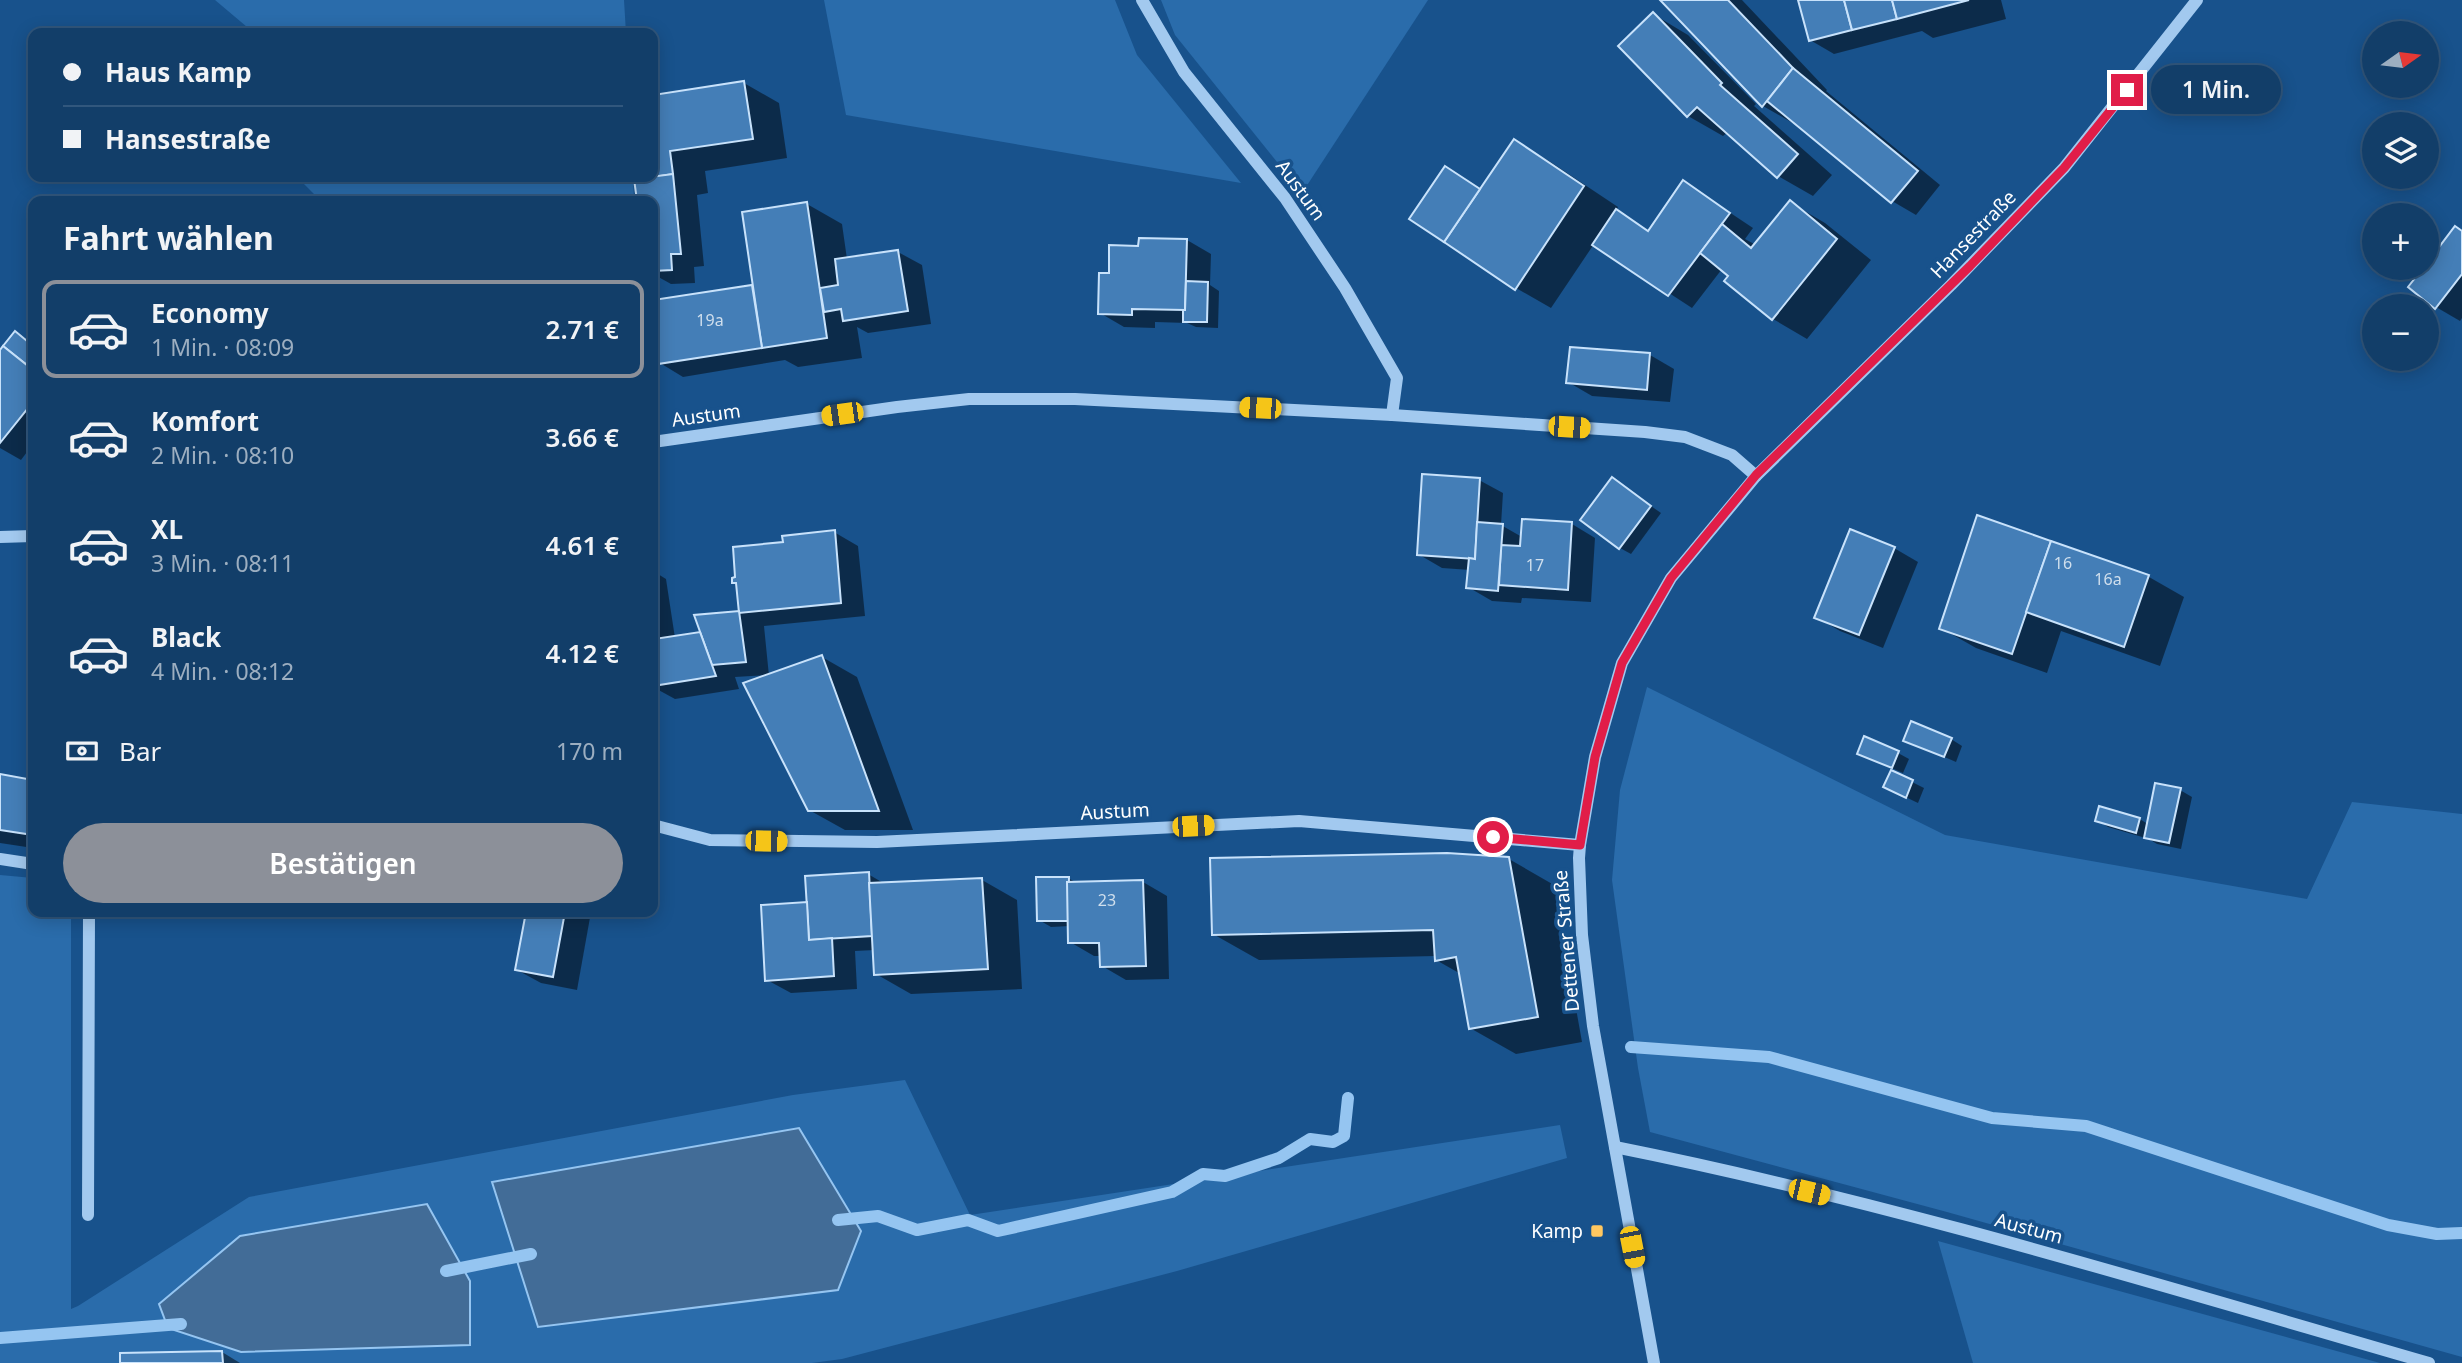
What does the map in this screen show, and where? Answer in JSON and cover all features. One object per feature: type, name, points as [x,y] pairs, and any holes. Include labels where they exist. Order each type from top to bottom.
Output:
[{"type":"street","name":"Austum","points":[[1142,0],[1184,72],[1285,198],[1345,288],[1397,378],[1392,415]]},
{"type":"street","name":"Hansestraße","points":[[1756,475],[1951,285],[2064,168],[2197,0]]},
{"type":"street","name":"Austum","points":[[658,441],[897,407],[969,400],[1075,399],[1392,415],[1645,432],[1685,437],[1732,455],[1756,475]]},
{"type":"street","name":"Dettener Straße","points":[[1654,1363],[1593,1026],[1582,935],[1580,845],[1595,757],[1622,663],[1671,578],[1756,475]]},
{"type":"street","points":[[0,537],[28,540]]},
{"type":"street","name":"Austum","points":[[658,826],[710,840],[877,842],[1298,821],[1580,845]]},
{"type":"street","points":[[0,859],[28,863]]},
{"type":"street","points":[[88,1215],[89,917]]},
{"type":"street","name":"Austum","points":[[1615,1147],[1679,1160],[2074,1260],[2429,1363]]},
{"type":"shaded area","points":[[215,0],[624,0],[626,28],[246,28]]},
{"type":"shaded area","points":[[824,0],[1115,0],[1137,55],[1241,183],[846,115]]},
{"type":"shaded area","points":[[1161,0],[1428,0],[1302,193],[1175,35]]},
{"type":"shaded area","points":[[302,182],[633,182],[634,196],[316,196]]},
{"type":"shaded area","points":[[1647,687],[1945,835],[2307,899],[2352,802],[2462,814],[2462,1357],[1947,1212],[1650,1132],[1638,1068],[1612,880],[1620,790]]},
{"type":"shaded area","points":[[0,875],[28,878],[28,917],[71,917],[71,1309],[249,1197],[793,1095],[905,1080],[970,1215],[1560,1125],[1567,1158],[1177,1271],[842,1359],[812,1363],[0,1363]]},
{"type":"shaded area","points":[[799,1128],[861,1231],[838,1290],[538,1327],[492,1182]]},
{"type":"shaded area","points":[[427,1204],[470,1281],[470,1345],[241,1352],[168,1328],[159,1304],[240,1236]]},
{"type":"shaded area","points":[[1938,1241],[2380,1363],[1973,1363]]},
{"type":"building","points":[[1660,0],[1728,0],[1793,68],[1762,107]]},
{"type":"building","points":[[1798,0],[1844,0],[1852,30],[1809,41]]},
{"type":"building","points":[[1844,0],[1892,0],[1897,19],[1852,30]]},
{"type":"building","points":[[1892,0],[1969,0],[1897,19]]},
{"type":"building","points":[[1653,12],[1722,83],[1720,85],[1798,154],[1777,178],[1697,107],[1687,117],[1618,46]]},
{"type":"building","points":[[1793,68],[1918,171],[1891,203],[1767,101]]},
{"type":"building","points":[[744,81],[753,139],[670,151],[673,174],[658,176],[658,94]]},
{"type":"building","points":[[1514,139],[1584,186],[1515,290],[1444,242]]},
{"type":"building","points":[[1445,166],[1480,189],[1444,242],[1409,219]]},
{"type":"building","points":[[673,174],[681,254],[671,254],[672,270],[658,271],[658,196],[636,196],[634,182],[658,182],[658,176]]},
{"type":"building","points":[[1683,180],[1730,213],[1668,296],[1592,245],[1616,209],[1648,231]]},
{"type":"building","points":[[1790,200],[1837,239],[1772,320],[1724,281],[1728,276],[1700,253],[1722,224],[1751,248]]},
{"type":"building","points":[[807,202],[827,338],[762,348],[742,212]]},
{"type":"building","points":[[2455,226],[2462,231],[2462,274],[2439,304],[2439,294],[2417,294],[2408,287],[2414,280],[2439,280],[2439,247]]},
{"type":"building","points":[[1139,238],[1187,239],[1185,310],[1132,309],[1132,315],[1098,314],[1099,273],[1109,273],[1109,245],[1138,246]]},
{"type":"building","points":[[898,250],[908,311],[843,321],[841,309],[824,312],[820,288],[838,285],[835,259]]},
{"type":"building","points":[[1186,281],[1208,282],[1207,322],[1183,322]]},
{"type":"building","points":[[752,285],[762,348],[658,364],[658,299]]},
{"type":"building","points":[[15,331],[28,342],[28,364],[27,365],[3,346]]},
{"type":"building","points":[[3,346],[28,366],[28,408],[0,443],[0,350]]},
{"type":"building","points":[[1570,347],[1650,353],[1647,390],[1566,383]]},
{"type":"building","points":[[1422,474],[1480,478],[1475,559],[1417,555]]},
{"type":"building","points":[[1612,477],[1651,506],[1619,549],[1580,520]]},
{"type":"building","points":[[1977,515],[2051,541],[2012,654],[1939,629]]},
{"type":"building","points":[[1522,519],[1572,522],[1568,590],[1499,585],[1501,545],[1520,546]]},
{"type":"building","points":[[1477,522],[1503,524],[1498,591],[1466,588],[1469,558],[1475,559]]},
{"type":"building","points":[[1850,529],[1895,547],[1859,635],[1814,618]]},
{"type":"building","points":[[835,530],[841,603],[739,613],[736,583],[732,583],[732,578],[735,577],[733,547],[783,542],[782,536]]},
{"type":"building","points":[[2051,541],[2149,575],[2124,647],[2026,612]]},
{"type":"building","points":[[739,611],[746,662],[712,665],[694,615]]},
{"type":"building","points":[[700,632],[716,676],[658,685],[658,638]]},
{"type":"building","points":[[822,655],[879,811],[808,811],[743,683]]},
{"type":"building","points":[[1911,721],[1952,738],[1944,757],[1903,741]]},
{"type":"building","points":[[1864,736],[1899,751],[1892,768],[1857,754]]},
{"type":"building","points":[[1891,770],[1913,780],[1906,798],[1883,787]]},
{"type":"building","points":[[0,774],[28,779],[28,834],[0,830]]},
{"type":"building","points":[[2155,783],[2181,788],[2169,843],[2144,838]]},
{"type":"building","points":[[2099,806],[2140,818],[2136,833],[2095,821]]},
{"type":"building","points":[[1447,853],[1509,857],[1538,1017],[1469,1029],[1456,957],[1435,961],[1433,930],[1212,935],[1210,858]]},
{"type":"building","points":[[869,872],[872,936],[809,940],[805,876]]},
{"type":"building","points":[[1036,877],[1069,877],[1068,921],[1037,921]]},
{"type":"building","points":[[982,878],[988,969],[874,975],[869,883]]},
{"type":"building","points":[[1143,880],[1146,966],[1100,967],[1099,943],[1068,943],[1067,882]]},
{"type":"building","points":[[807,902],[809,940],[832,938],[834,976],[765,981],[761,905]]},
{"type":"building","points":[[525,917],[564,917],[553,977],[515,970]]},
{"type":"building","points":[[222,1351],[223,1363],[120,1363],[120,1353]]},
{"type":"waterway","points":[[1631,1047],[1769,1057],[1992,1118],[2086,1126],[2388,1225],[2437,1234],[2462,1233]]},
{"type":"waterway","points":[[838,1220],[878,1216],[917,1230],[968,1220],[998,1231],[1172,1192],[1203,1174],[1225,1176],[1279,1158],[1310,1139],[1333,1142],[1344,1136],[1348,1098]]},
{"type":"waterway","points":[[446,1271],[531,1254]]},
{"type":"waterway","points":[[0,1338],[181,1324]]},
{"type":"place","name":"Kamp","points":[[1597,1231]]},
{"type":"route","points":[[1493,837],[1580,845],[1595,757],[1622,663],[1671,578],[1756,475],[1970,266],[2064,168],[2127,90]]}]
